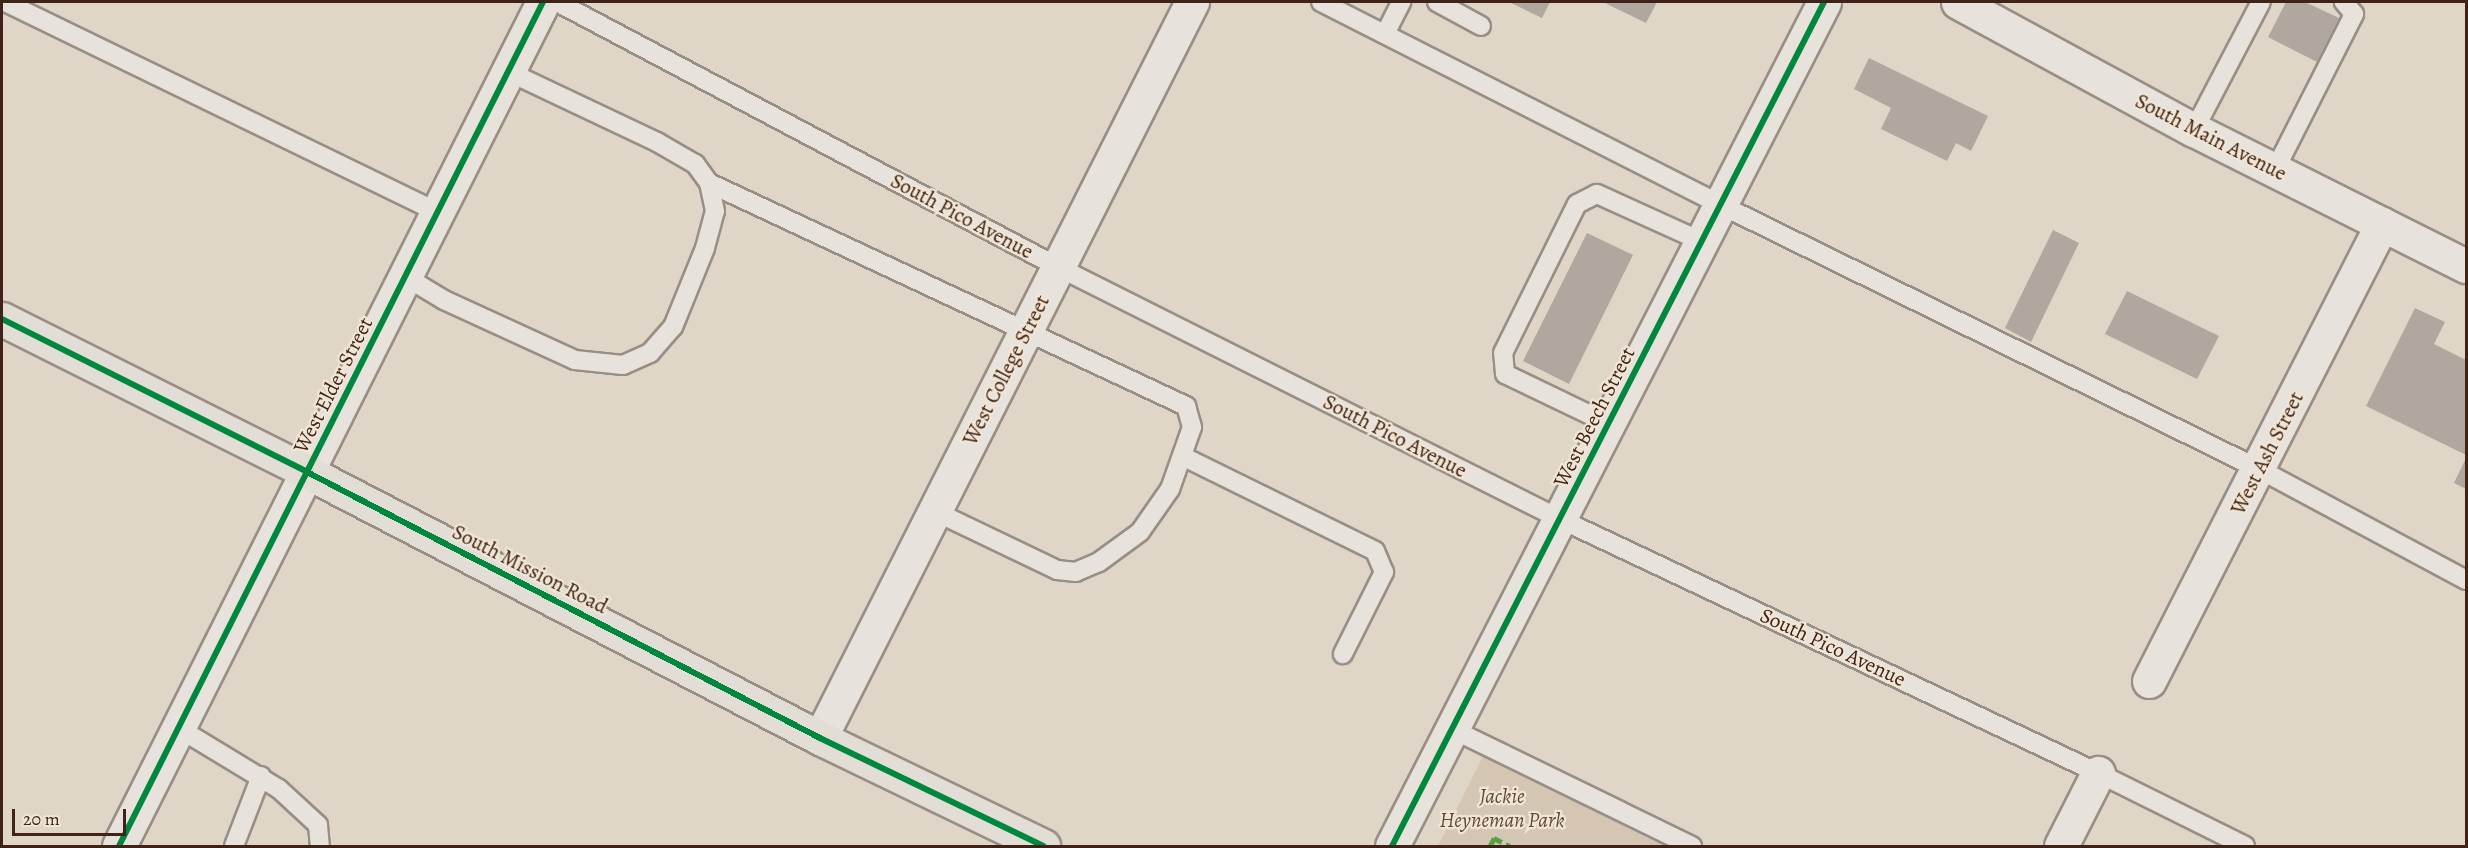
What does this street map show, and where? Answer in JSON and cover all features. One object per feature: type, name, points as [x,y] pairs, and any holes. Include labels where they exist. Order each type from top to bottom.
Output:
[{"type":"main road","name":"South Mission Road","points":[[2,320],[307,472],[820,738],[1038,845]]},
{"type":"street","name":"West Elder Street","points":[[119,846],[180,729],[543,2]]},
{"type":"street","name":"West College Street","points":[[820,738],[1192,2]]},
{"type":"street","name":"West Beech Street","points":[[1392,846],[1824,2]]},
{"type":"street","name":"South Main Avenue","points":[[1967,3],[2194,130],[2466,266]]},
{"type":"street","name":"West Ash Street","points":[[2149,681],[2382,224]]},
{"type":"street","points":[[2061,846],[2098,773]]},
{"type":"lane","points":[[5,2],[438,212]]},
{"type":"lane","name":"South Pico Avenue","points":[[557,2],[1058,267],[1560,519],[2098,773],[2245,846]]},
{"type":"lane","points":[[1321,2],[1721,205],[2259,469],[2466,580]]},
{"type":"lane","points":[[1384,34],[1401,2]]},
{"type":"lane","points":[[1437,2],[1482,26]]},
{"type":"lane","points":[[2194,130],[2261,2]]},
{"type":"lane","points":[[2275,171],[2354,14],[2344,2]]},
{"type":"lane","points":[[406,277],[444,300],[575,360],[623,365],[650,353],[673,327],[705,248],[715,211],[709,183],[695,164],[657,142],[507,71]]},
{"type":"lane","points":[[709,183],[1186,406],[1192,427],[1170,489],[1140,532],[1099,562],[1076,572],[1057,570],[934,511]]},
{"type":"lane","points":[[1609,424],[1505,374],[1503,353],[1577,204],[1597,194],[1702,242]]},
{"type":"lane","points":[[1182,456],[1375,551],[1384,572],[1343,654]]},
{"type":"lane","points":[[180,729],[261,776],[318,825],[320,846]]},
{"type":"lane","points":[[1452,729],[1692,846]]},
{"type":"lane","points":[[234,846],[261,776]]},
{"type":"green space","name":"Jackie Heyneman Park","points":[[1483,756],[1665,846],[1438,846]]},
{"type":"building","points":[[1509,2],[1550,2],[1542,18]]},
{"type":"building","points":[[1603,2],[1657,2],[1646,23]]},
{"type":"building","points":[[2286,2],[2305,2],[2339,18],[2317,62],[2268,37]]},
{"type":"building","points":[[1869,58],[1988,116],[1971,151],[1956,143],[1947,161],[1881,129],[1891,108],[1854,89]]},
{"type":"building","points":[[2053,230],[2079,243],[2031,342],[2005,328]]},
{"type":"building","points":[[1587,233],[1633,255],[1569,384],[1523,361]]},
{"type":"building","points":[[2127,291],[2219,336],[2197,379],[2105,334]]},
{"type":"building","points":[[2415,308],[2445,322],[2434,344],[2466,360],[2466,455],[2366,406]]},
{"type":"building","points":[[2466,458],[2466,489],[2454,483]]},
{"type":"marked path","points":[[1490,846],[1494,838],[1510,846]]},
{"type":"cycle path","points":[[119,846],[543,2]]},
{"type":"cycle path","points":[[1392,846],[1824,2]]},
{"type":"cycle path","points":[[2,319],[307,472],[820,738],[1043,846]]}]
